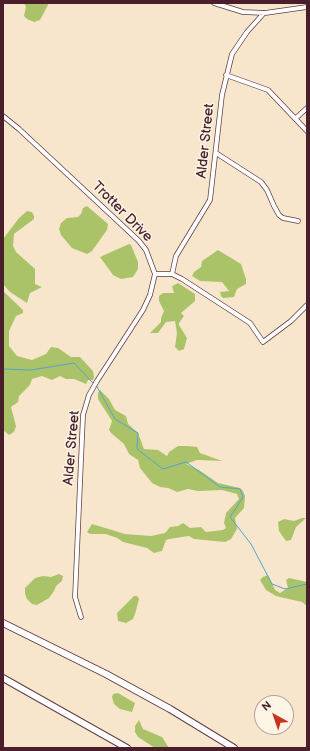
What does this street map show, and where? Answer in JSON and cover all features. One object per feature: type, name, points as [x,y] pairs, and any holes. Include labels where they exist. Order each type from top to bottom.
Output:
[{"type":"highway","points":[[3,623],[106,674],[170,709],[234,748]]},
{"type":"highway","points":[[3,678],[127,748]]},
{"type":"street","points":[[214,3],[243,12],[264,13],[307,7]]},
{"type":"street","name":"Alder Street","points":[[172,274],[176,256],[208,206],[212,188],[222,95],[232,54],[238,44],[264,13]]},
{"type":"street","points":[[226,75],[268,90],[307,131]]},
{"type":"street","points":[[296,118],[307,108]]},
{"type":"street","name":"Trotter Drive","points":[[3,116],[19,129],[139,241],[146,250],[155,274]]},
{"type":"street","points":[[216,154],[261,182],[268,190],[279,215],[298,222]]},
{"type":"street","points":[[155,274],[172,274],[182,279],[250,324],[263,342],[291,321],[307,305]]},
{"type":"street","name":"Alder Street","points":[[81,617],[75,597],[83,414],[97,381],[143,310],[150,295],[155,274]]},
{"type":"green space","points":[[24,3],[49,3],[40,20],[34,22],[24,16],[26,7]]},
{"type":"green space","points":[[87,206],[108,224],[107,230],[92,251],[87,254],[72,248],[61,235],[59,229],[61,223],[67,218],[78,217],[83,208]]},
{"type":"green space","points":[[27,211],[32,212],[34,219],[14,234],[13,246],[16,252],[35,269],[35,284],[42,287],[30,293],[27,303],[10,292],[3,284],[3,239],[19,218]]},
{"type":"green space","points":[[129,244],[131,245],[138,262],[138,269],[133,277],[121,279],[113,275],[100,257]]},
{"type":"green space","points":[[218,250],[241,264],[246,279],[246,284],[237,289],[234,297],[223,298],[221,296],[220,292],[229,291],[222,282],[200,281],[192,276],[194,272],[201,267],[202,261]]},
{"type":"green space","points":[[178,283],[195,294],[195,301],[181,313],[184,316],[179,325],[187,338],[184,349],[179,351],[175,347],[177,333],[175,321],[166,322],[158,333],[150,333],[161,322],[164,311],[159,301],[159,296],[163,293],[174,293],[172,286]]},
{"type":"green space","points":[[3,291],[23,310],[23,313],[16,316],[9,331],[9,346],[17,356],[32,360],[46,354],[51,347],[58,348],[71,357],[80,357],[93,371],[94,377],[93,380],[88,380],[86,384],[74,379],[66,379],[60,376],[52,380],[42,376],[32,379],[30,385],[19,396],[18,402],[11,407],[16,426],[14,432],[9,435],[3,430]]},
{"type":"green space","points":[[100,390],[109,399],[115,410],[126,416],[128,424],[138,433],[144,449],[158,450],[167,456],[169,452],[178,446],[197,447],[200,453],[222,461],[197,460],[186,464],[199,470],[218,483],[240,488],[243,491],[245,496],[244,508],[235,518],[237,529],[231,539],[225,542],[194,539],[189,536],[169,539],[166,540],[162,551],[154,553],[147,548],[123,542],[106,534],[90,534],[87,532],[92,524],[125,534],[151,536],[165,533],[170,527],[178,526],[183,523],[190,528],[201,527],[206,532],[223,530],[226,528],[224,523],[226,513],[239,499],[237,494],[222,490],[198,491],[188,489],[177,492],[152,483],[140,468],[138,460],[129,454],[124,444],[109,430],[112,421],[98,399],[98,393]]},
{"type":"green space","points":[[306,518],[296,527],[291,540],[286,541],[279,531],[278,522],[284,519],[294,521]]},
{"type":"green space","points":[[59,574],[63,576],[62,581],[56,586],[49,598],[37,605],[32,604],[27,599],[25,588],[35,578],[43,576],[51,577]]},
{"type":"green space","points":[[268,575],[275,590],[280,593],[288,588],[286,580],[289,578],[307,582],[307,606],[302,602],[276,596],[266,590],[260,580]]},
{"type":"green space","points":[[134,596],[137,596],[139,599],[133,619],[126,623],[118,621],[117,613]]},
{"type":"green space","points":[[118,693],[135,703],[132,712],[120,709],[114,704],[112,697],[113,694]]},
{"type":"green space","points":[[139,720],[143,729],[162,737],[169,748],[155,748],[138,737],[135,732],[135,726]]},
{"type":"waterway","points":[[3,369],[31,370],[74,363],[93,383]]},
{"type":"waterway","points":[[96,385],[115,419],[138,433],[137,449],[163,469],[186,462],[220,487],[240,489],[243,497],[230,517],[251,544],[272,584],[285,589],[307,584]]}]
